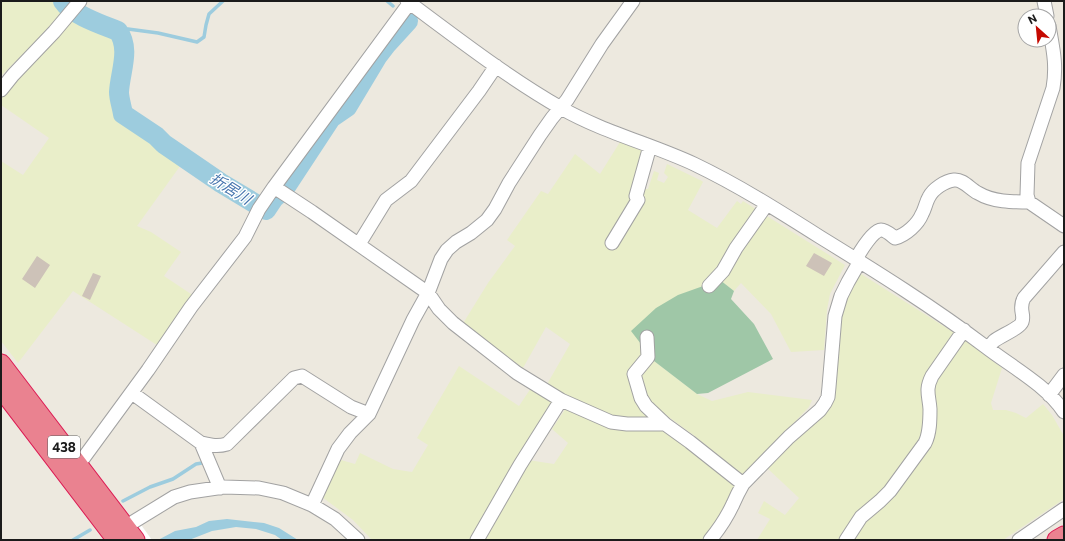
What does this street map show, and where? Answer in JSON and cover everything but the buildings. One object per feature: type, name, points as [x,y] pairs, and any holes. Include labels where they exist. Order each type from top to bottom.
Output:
[{"type":"highway","name":"438","points":[[1,364],[74,472],[120,536]]},
{"type":"highway","name":"438","points":[[1,388],[74,472]]},
{"type":"highway","points":[[1058,540],[1064,536]]},
{"type":"street","points":[[312,505],[338,449],[350,433],[369,414],[413,320],[428,293],[441,259],[447,250],[456,242],[471,233],[487,220],[540,134],[567,100],[602,44],[633,1]]},
{"type":"street","points":[[74,472],[132,393],[191,307],[245,237],[260,207],[279,190],[409,2],[496,66],[561,108],[584,120],[694,164],[768,204],[858,260],[964,330],[1025,374],[1049,395],[1064,412]]},
{"type":"street","points":[[1,90],[12,75],[54,32],[75,7]]},
{"type":"street","points":[[1029,202],[1027,195],[1028,163],[1053,88],[1055,61],[1053,48]]},
{"type":"street","points":[[359,244],[386,200],[411,181],[496,66]]},
{"type":"street","points":[[612,243],[638,200],[636,196],[650,146]]},
{"type":"street","points":[[710,540],[718,529],[743,484],[789,438],[820,410],[825,403],[828,397],[835,316],[841,296],[858,260],[873,235],[880,230],[883,230],[895,238],[907,233],[922,216],[929,196],[933,190],[947,182],[956,180],[962,181],[978,193],[988,197],[1005,201],[1029,202],[1064,226]]},
{"type":"street","points":[[279,190],[428,293],[438,308],[452,323],[517,373],[561,400],[610,422],[626,424],[665,424]]},
{"type":"street","points":[[709,286],[723,271],[736,248],[768,204]]},
{"type":"street","points":[[988,348],[1002,335],[1019,326],[1022,322],[1020,308],[1021,302],[1064,252]]},
{"type":"street","points":[[846,540],[862,517],[880,502],[890,491],[929,436],[930,409],[927,392],[929,382],[964,330]]},
{"type":"street","points":[[647,338],[648,357],[634,374],[641,398],[646,406],[665,424],[743,484]]},
{"type":"street","points":[[1049,395],[1064,375]]},
{"type":"street","points":[[132,393],[201,443],[211,446],[227,444],[294,378],[299,376],[302,376],[351,407],[369,414]]},
{"type":"street","points":[[477,540],[520,465],[561,400]]},
{"type":"street","points":[[201,443],[220,488]]},
{"type":"street","points":[[120,536],[174,497],[190,492],[220,488],[259,488],[283,493],[312,505],[335,519],[358,540]]},
{"type":"street","points":[[1019,540],[1064,509]]},
{"type":"green space","points":[[1,1],[57,1],[63,12],[1,76]]},
{"type":"green space","points":[[75,17],[103,28],[112,34],[121,47],[122,59],[116,96],[121,117],[183,162],[137,226],[151,232],[181,252],[164,276],[194,296],[160,347],[73,291],[18,363],[1,341],[1,161],[23,175],[49,138],[1,105],[1,98],[28,65]]},
{"type":"green space","points":[[620,142],[645,152],[644,189],[648,189],[654,171],[659,173],[657,180],[664,183],[668,177],[664,173],[667,164],[703,182],[688,210],[717,228],[737,201],[741,204],[743,201],[845,265],[830,294],[827,310],[824,350],[791,352],[771,314],[741,283],[734,291],[720,280],[654,361],[697,394],[712,401],[748,392],[812,400],[809,407],[746,473],[740,474],[696,437],[666,415],[637,420],[610,419],[546,386],[570,344],[546,327],[523,368],[462,325],[488,283],[515,246],[507,240],[541,191],[548,194],[575,154],[600,174]]},
{"type":"green space","points":[[858,272],[964,339],[1002,368],[991,403],[993,410],[1006,410],[1026,418],[1043,404],[1052,415],[1064,436],[1064,499],[1003,540],[757,540],[770,519],[758,513],[764,501],[785,515],[799,498],[766,467],[819,415],[838,316]]},
{"type":"green space","points":[[720,280],[734,291],[731,299],[754,324],[773,359],[708,393],[697,394],[654,361],[631,331],[656,308],[678,295]]},
{"type":"green space","points":[[459,366],[519,406],[531,388],[555,402],[469,540],[372,540],[353,520],[322,497],[341,460],[355,464],[360,453],[393,469],[412,472],[428,445],[417,438]]},
{"type":"green space","points":[[566,408],[659,428],[683,440],[735,486],[727,506],[707,540],[485,540],[528,460],[554,464],[568,443],[552,429]]},
{"type":"water","points":[[59,1],[66,1],[102,22],[98,26],[72,13]]},
{"type":"water","points":[[227,519],[264,523],[279,528],[298,540],[282,540],[275,535],[256,529],[236,527],[212,531],[189,540],[158,540],[175,531],[196,527],[209,521]]},
{"type":"pier","points":[[139,522],[152,540],[114,540]]},
{"type":"waterway","name":"折居川","points":[[63,1],[73,11],[80,15],[118,31],[122,38],[124,45],[124,61],[119,97],[123,114],[221,183],[266,210],[274,198],[285,188],[331,118],[347,107],[377,57],[408,21]]},
{"type":"waterway","points":[[118,31],[128,29],[158,33],[197,42],[204,37],[209,14],[223,1]]},
{"type":"waterway","points":[[387,1],[393,6]]},
{"type":"waterway","points":[[123,501],[150,487],[173,479],[196,464],[202,463]]},
{"type":"waterway","points":[[73,540],[90,530]]}]
